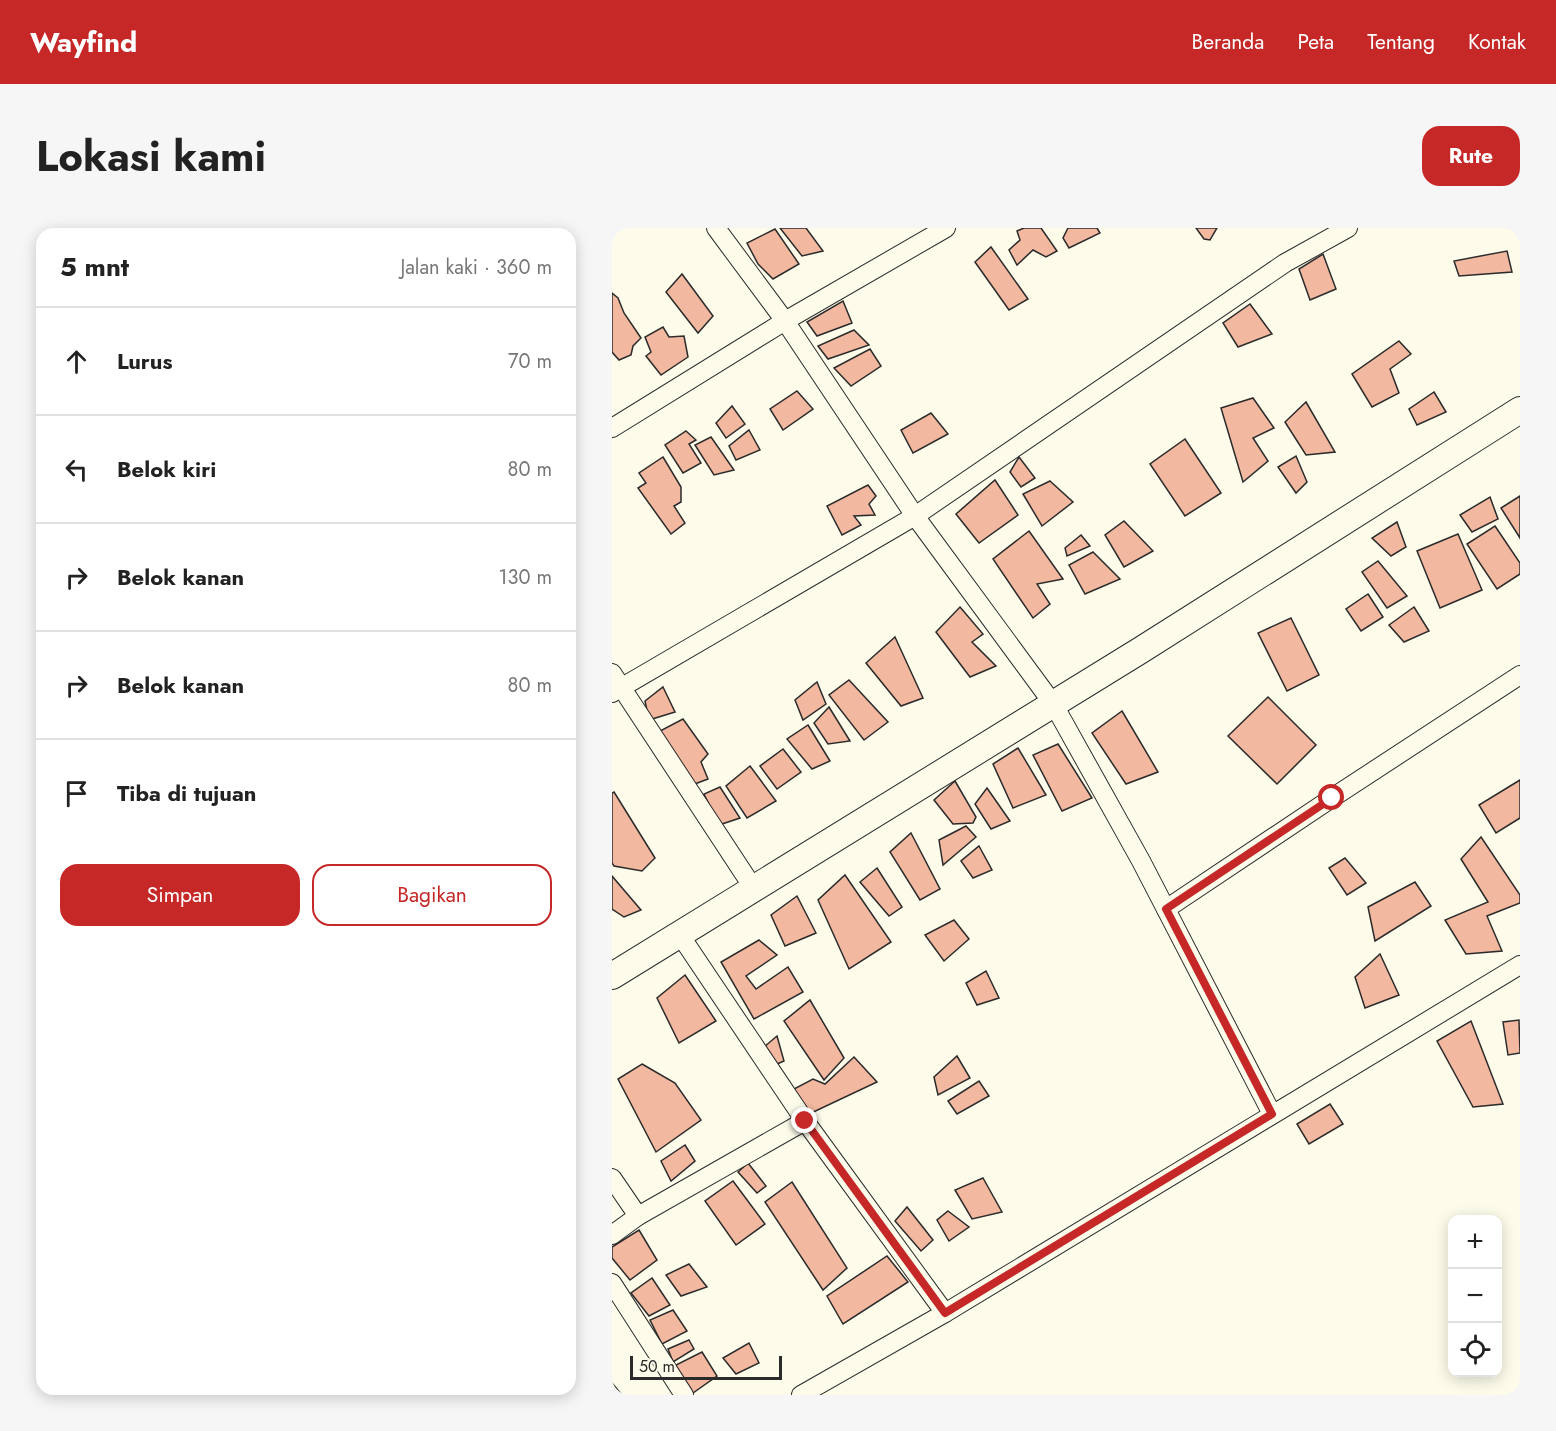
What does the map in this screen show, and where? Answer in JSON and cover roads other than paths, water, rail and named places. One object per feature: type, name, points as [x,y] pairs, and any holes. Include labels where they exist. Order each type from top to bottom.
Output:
[{"type":"main road","points":[[612,976],[1054,705],[1520,410]]},
{"type":"street","points":[[716,228],[785,321],[915,516],[1054,705],[1166,909],[1272,1114]]},
{"type":"street","points":[[612,428],[785,321],[945,228]]},
{"type":"street","points":[[754,890],[615,684],[915,516],[1285,263],[1348,228]]},
{"type":"street","points":[[1166,909],[1520,675]]},
{"type":"street","points":[[680,935],[805,1121],[945,1313]]},
{"type":"street","points":[[801,1395],[945,1313],[1520,965]]},
{"type":"street","points":[[612,1235],[638,1216],[805,1121]]},
{"type":"street","points":[[612,1178],[638,1216]]},
{"type":"street","points":[[612,1283],[684,1395]]}]
